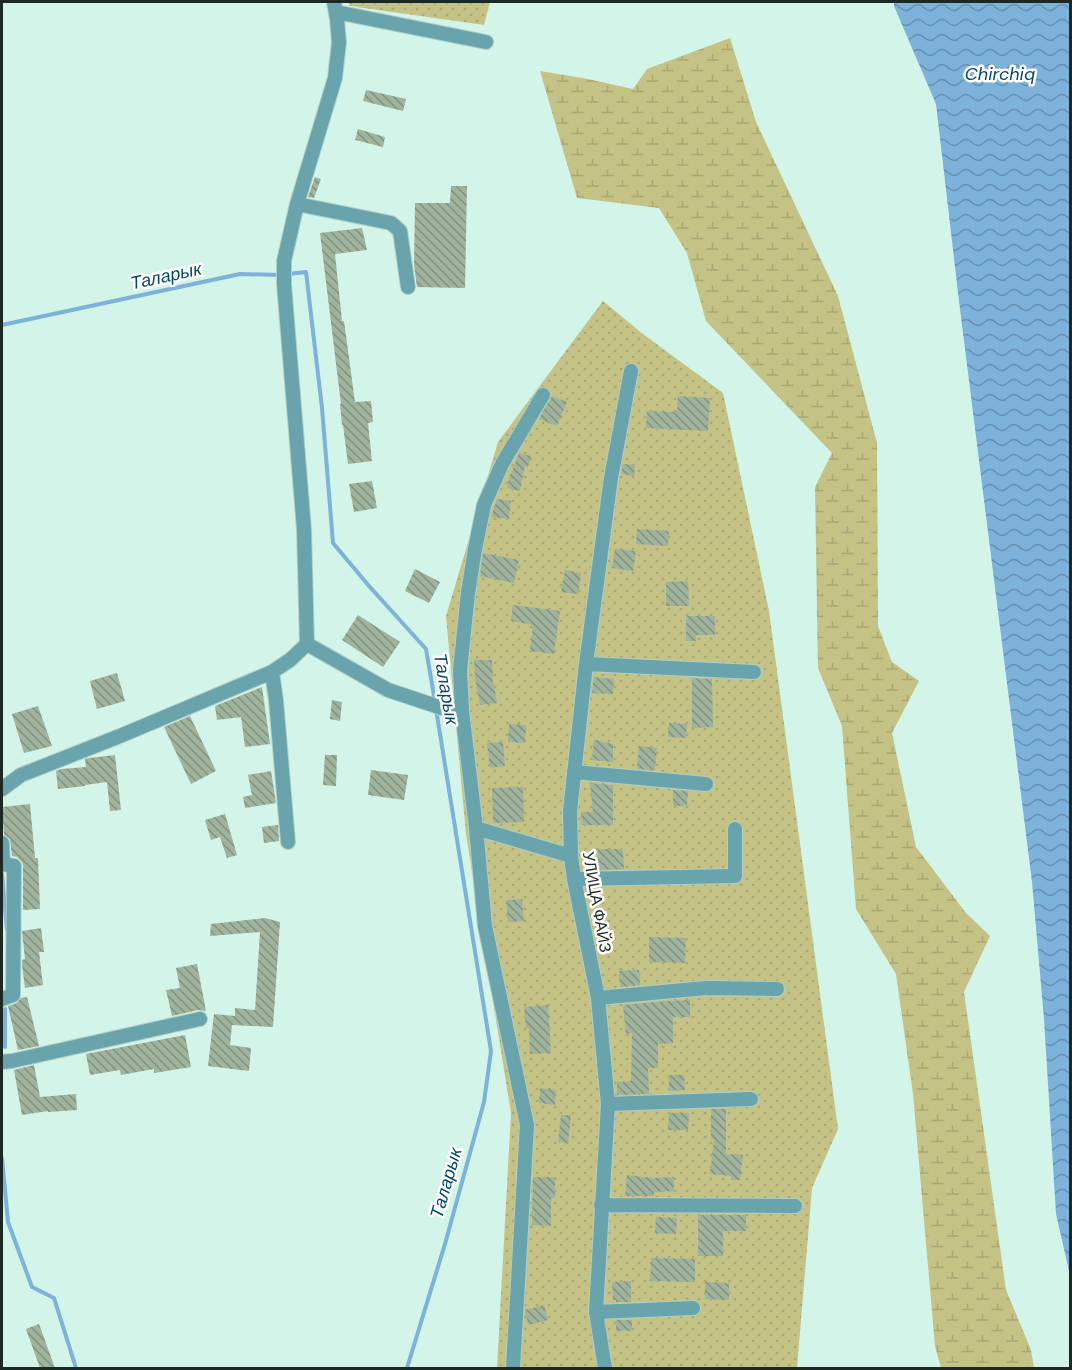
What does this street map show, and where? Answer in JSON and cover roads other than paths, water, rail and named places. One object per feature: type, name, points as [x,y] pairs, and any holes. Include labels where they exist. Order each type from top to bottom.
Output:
[{"type":"street","points":[[2,789],[21,776],[272,672],[290,660],[307,644],[304,529],[284,261],[297,204],[335,78],[339,42],[335,7],[486,42]]},
{"type":"street","points":[[297,204],[391,223],[399,231],[408,286]]},
{"type":"street","name":"УЛИЦА ФАЙЗ","points":[[605,1368],[596,1312],[608,1104],[598,998],[571,856],[570,811],[586,664],[611,478],[631,371]]},
{"type":"street","points":[[513,1368],[527,1125],[485,926],[462,711],[460,670],[474,549],[484,505],[502,464],[543,395]]},
{"type":"street","points":[[307,644],[388,690],[445,709],[462,711]]},
{"type":"street","points":[[586,664],[754,672]]},
{"type":"street","points":[[272,672],[288,842]]},
{"type":"street","points":[[574,772],[706,784]]},
{"type":"street","points":[[476,828],[571,856]]},
{"type":"street","points":[[574,879],[735,876],[735,829]]},
{"type":"street","points":[[2,843],[3,864],[14,866],[14,995],[2,999]]},
{"type":"street","points":[[598,998],[706,988],[777,989]]},
{"type":"street","points":[[2,1062],[200,1019]]},
{"type":"street","points":[[608,1104],[751,1100]]},
{"type":"street","points":[[602,1205],[795,1206]]},
{"type":"street","points":[[596,1312],[693,1308]]},
{"type":"water","name":"Chirchiq","points":[[894,2],[1070,2],[1070,1275],[1056,1214],[1044,1019],[1032,882],[936,104]]},
{"type":"waterway","name":"Таларык","points":[[288,274],[306,272],[322,408],[333,543],[426,649],[435,702]]},
{"type":"waterway","name":"Таларык","points":[[2,325],[240,274],[280,275]]},
{"type":"waterway","name":"Таларык","points":[[407,1368],[445,1244],[484,1102],[491,1051],[436,709]]},
{"type":"waterway","points":[[2,874],[7,930]]},
{"type":"waterway","points":[[5,1009],[5,1047]]},
{"type":"waterway","points":[[2,1158],[8,1222],[32,1287],[54,1298],[76,1368]]}]
